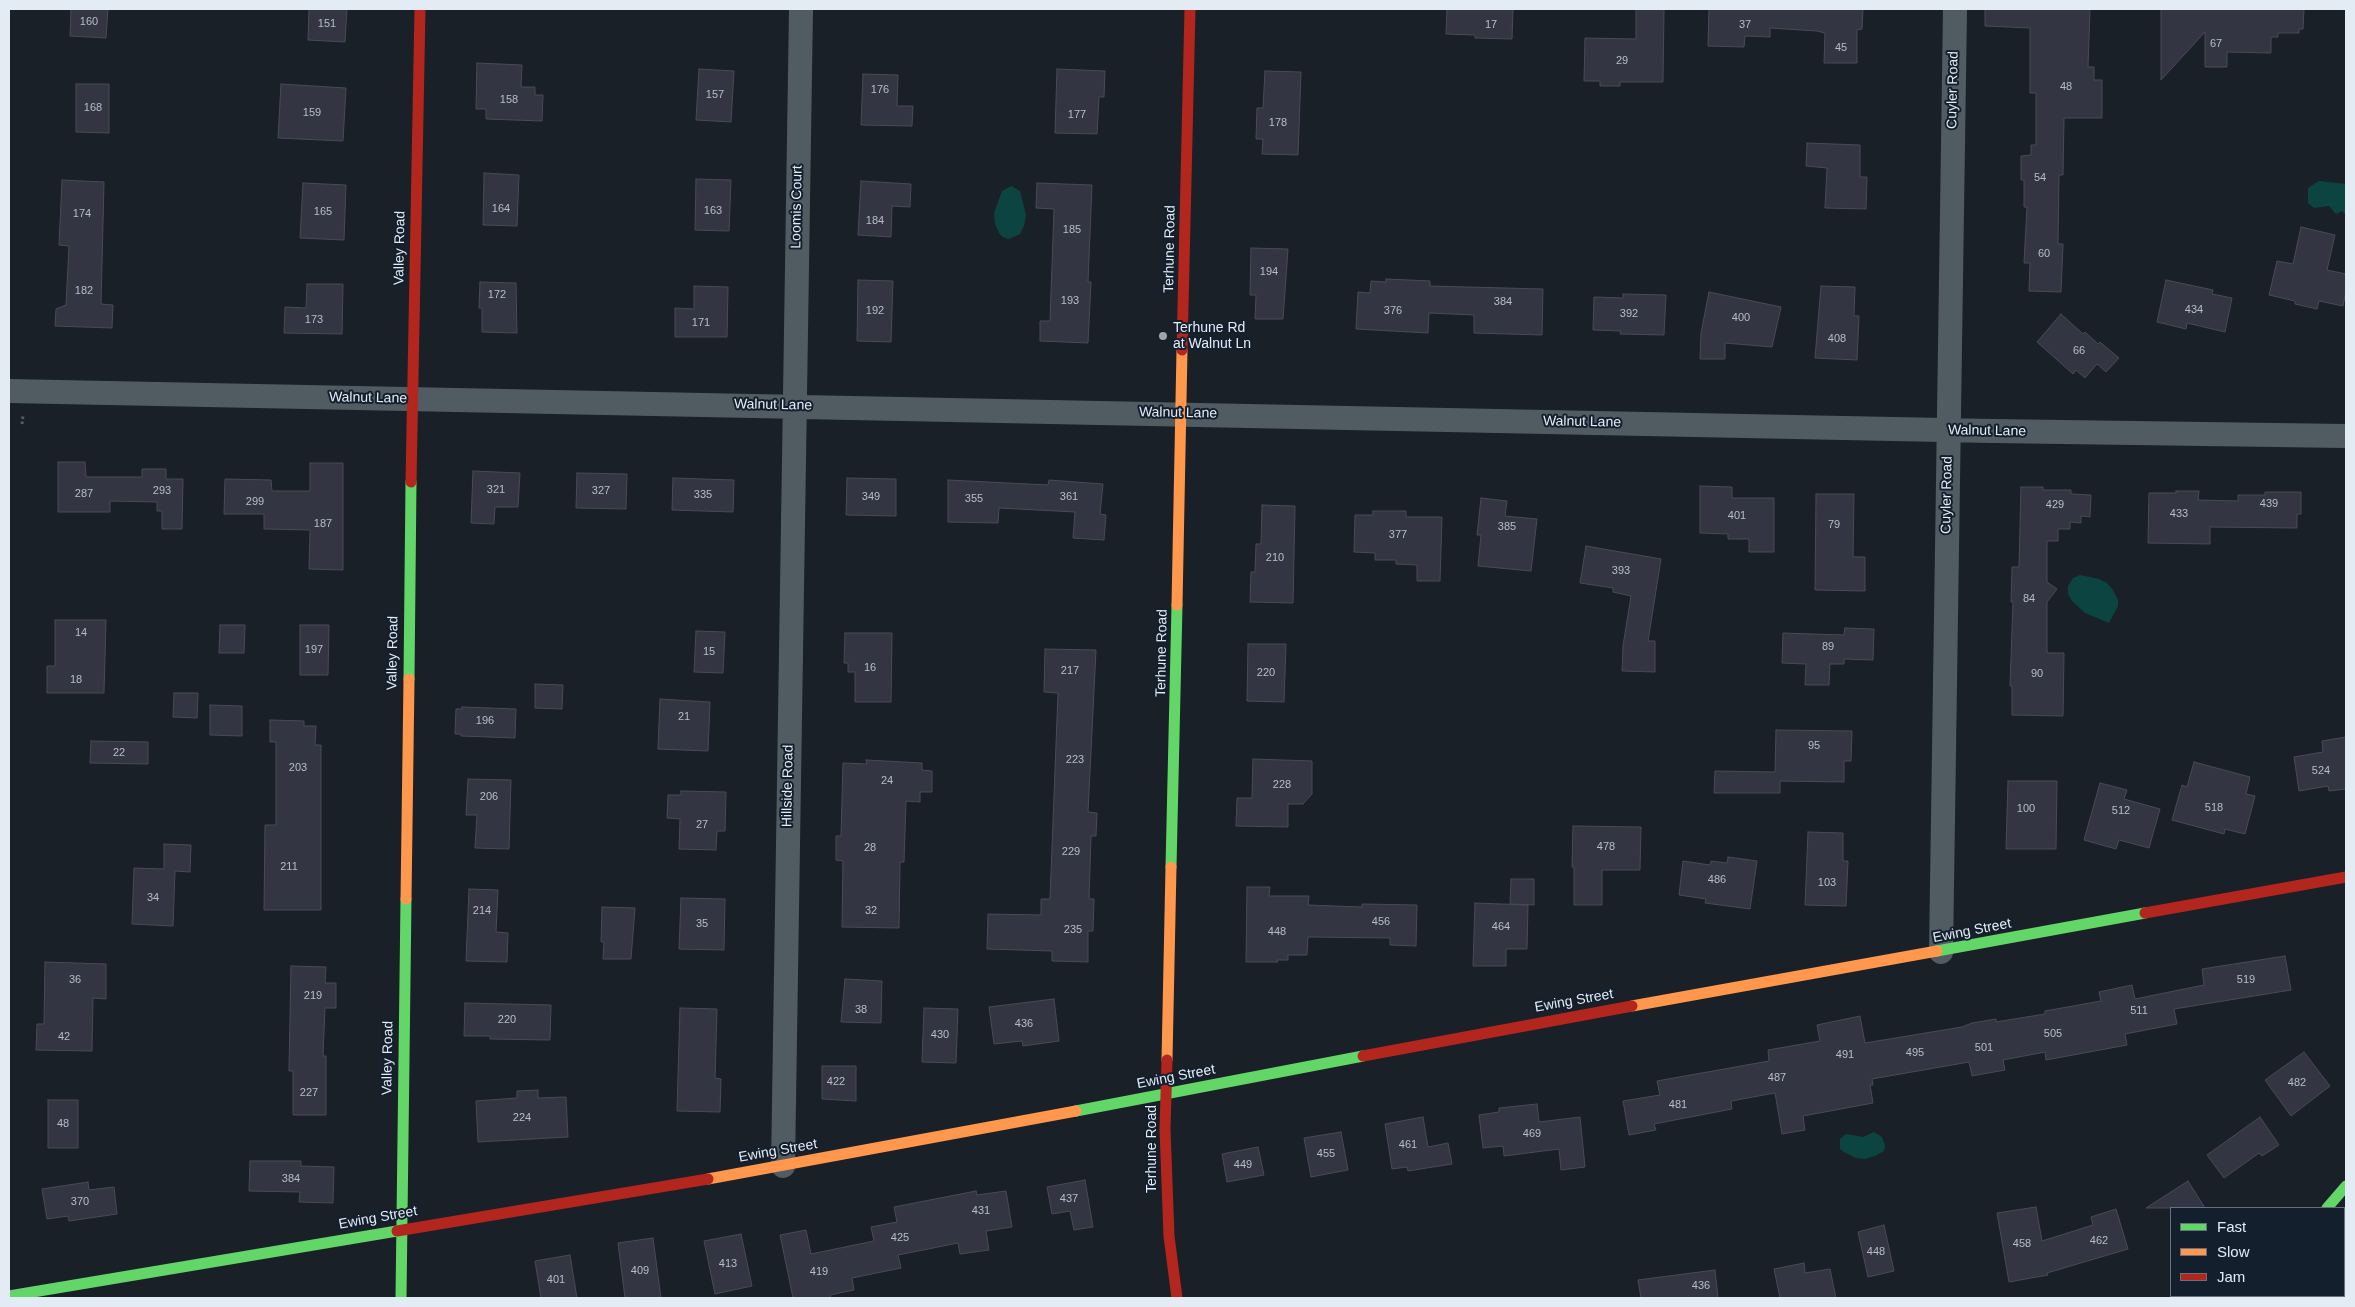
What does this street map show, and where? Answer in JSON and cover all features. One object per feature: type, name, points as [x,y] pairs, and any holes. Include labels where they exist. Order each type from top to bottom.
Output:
[{"type":"street","name":"Valley Road","points":[[401,1298],[412,399],[420,9]]},
{"type":"street","name":"Loomis Court","points":[[794,406],[801,9]]},
{"type":"street","name":"Terhune Road","points":[[1177,1298],[1169,1236],[1166,1181],[1190,9]]},
{"type":"street","name":"Cuyler Road","points":[[1941,952],[1955,9]]},
{"type":"street","name":"Walnut Lane","points":[[9,391],[1948,430],[2346,436]]},
{"type":"street","name":"Hillside Road","points":[[783,1166],[794,406]]},
{"type":"street","name":"Ewing Street","points":[[9,1296],[783,1166],[1566,1018],[1941,952],[2346,877]]},
{"type":"street","points":[[2328,1207],[2346,1186]]},
{"type":"path","points":[[22,424],[23,416]]},
{"type":"shaded area","points":[[2319,181],[2346,184],[2346,215],[2342,211],[2336,214],[2329,206],[2314,208],[2308,203],[2308,188]]},
{"type":"shaded area","points":[[1011,186],[1020,191],[1026,215],[1020,234],[1009,239],[999,233],[995,224],[994,213],[1002,191]]},
{"type":"shaded area","points":[[2080,575],[2099,579],[2107,583],[2113,590],[2118,600],[2118,606],[2109,623],[2085,613],[2072,601],[2068,594],[2068,586],[2073,578]]},
{"type":"shaded area","points":[[1874,1132],[1882,1137],[1885,1146],[1884,1151],[1875,1156],[1865,1159],[1856,1158],[1840,1149],[1840,1139],[1846,1134],[1863,1137]]},
{"type":"building","points":[[71,9],[108,9],[106,38],[70,36]]},
{"type":"building","points":[[309,9],[347,9],[345,42],[308,40]]},
{"type":"building","points":[[1447,9],[1513,9],[1512,39],[1475,38],[1475,35],[1446,34]]},
{"type":"building","points":[[1636,9],[1664,9],[1663,82],[1620,82],[1620,86],[1600,86],[1600,81],[1584,81],[1585,38],[1636,39]]},
{"type":"building","points":[[1709,9],[1863,9],[1862,29],[1857,30],[1857,63],[1824,63],[1825,33],[1817,31],[1770,28],[1770,37],[1745,36],[1744,47],[1708,46]]},
{"type":"building","points":[[1985,9],[2090,9],[2088,67],[2094,67],[2094,80],[2102,80],[2102,118],[2064,118],[2063,175],[2059,175],[2058,244],[2063,244],[2061,292],[2029,291],[2030,263],[2024,263],[2027,207],[2024,207],[2024,180],[2021,180],[2021,156],[2031,155],[2031,145],[2036,145],[2036,93],[2030,93],[2030,28],[1985,26]]},
{"type":"building","points":[[2161,9],[2304,9],[2303,29],[2299,29],[2299,33],[2278,33],[2278,37],[2271,37],[2271,53],[2227,52],[2227,67],[2205,67],[2205,32],[2161,80]]},
{"type":"building","points":[[477,63],[522,65],[521,87],[535,87],[535,95],[543,95],[542,121],[486,119],[486,109],[476,109]]},
{"type":"building","points":[[699,69],[734,71],[731,122],[696,120]]},
{"type":"building","points":[[1057,69],[1105,71],[1104,97],[1099,97],[1097,134],[1055,133]]},
{"type":"building","points":[[1265,71],[1301,72],[1298,155],[1262,154],[1263,139],[1256,139],[1257,108],[1263,108]]},
{"type":"building","points":[[863,74],[898,75],[897,106],[913,106],[912,126],[861,125]]},
{"type":"building","points":[[76,84],[109,84],[109,133],[76,132]]},
{"type":"building","points":[[281,84],[346,88],[343,141],[278,138]]},
{"type":"building","points":[[1807,143],[1860,145],[1860,177],[1867,177],[1866,209],[1825,208],[1827,168],[1806,166]]},
{"type":"building","points":[[484,173],[519,175],[517,226],[483,225]]},
{"type":"building","points":[[696,179],[731,180],[729,231],[695,230]]},
{"type":"building","points":[[62,180],[104,182],[101,304],[113,305],[112,328],[55,326],[56,309],[66,305],[69,246],[59,245]]},
{"type":"building","points":[[861,181],[911,184],[910,207],[892,206],[891,237],[858,235]]},
{"type":"building","points":[[303,183],[346,185],[344,240],[300,238]]},
{"type":"building","points":[[1037,183],[1092,185],[1088,282],[1091,282],[1088,343],[1040,341],[1040,321],[1050,321],[1054,209],[1036,208]]},
{"type":"building","points":[[2301,227],[2335,235],[2327,270],[2346,274],[2346,291],[2343,306],[2319,301],[2317,309],[2295,304],[2295,301],[2269,295],[2277,261],[2293,264]]},
{"type":"building","points":[[1251,248],[1288,249],[1283,319],[1255,319],[1256,295],[1250,295]]},
{"type":"building","points":[[1386,279],[1430,281],[1430,286],[1543,289],[1542,335],[1474,333],[1474,315],[1429,313],[1428,333],[1356,329],[1358,292],[1370,293],[1371,281],[1386,282]]},
{"type":"building","points":[[858,280],[893,281],[891,342],[857,341]]},
{"type":"building","points":[[2166,280],[2213,290],[2212,294],[2232,298],[2225,332],[2187,323],[2186,329],[2157,322]]},
{"type":"building","points":[[480,282],[516,283],[517,333],[482,332],[482,308],[479,308]]},
{"type":"building","points":[[307,284],[343,284],[342,334],[284,333],[285,307],[306,308]]},
{"type":"building","points":[[694,286],[728,287],[727,337],[675,337],[675,308],[694,309]]},
{"type":"building","points":[[1821,286],[1855,287],[1854,316],[1859,316],[1857,360],[1815,358]]},
{"type":"building","points":[[1709,292],[1781,307],[1772,347],[1725,343],[1725,359],[1700,359],[1701,333]]},
{"type":"building","points":[[1623,294],[1666,295],[1664,335],[1620,334],[1621,331],[1593,330],[1594,297],[1623,298]]},
{"type":"building","points":[[2061,314],[2083,334],[2085,332],[2098,344],[2100,342],[2119,358],[2106,372],[2097,364],[2085,378],[2076,370],[2073,374],[2037,342]]},
{"type":"building","points":[[58,462],[85,462],[86,477],[142,477],[142,469],[166,469],[166,479],[183,479],[182,529],[162,529],[162,511],[157,511],[157,502],[110,501],[110,512],[58,512]]},
{"type":"building","points":[[310,463],[343,463],[343,570],[309,569],[310,530],[264,529],[264,514],[224,514],[225,479],[271,480],[272,491],[310,491]]},
{"type":"building","points":[[473,471],[520,473],[518,507],[495,507],[494,524],[471,523]]},
{"type":"building","points":[[577,473],[627,474],[626,509],[576,508]]},
{"type":"building","points":[[673,478],[734,480],[733,512],[672,510]]},
{"type":"building","points":[[847,478],[896,479],[896,516],[846,515]]},
{"type":"building","points":[[948,480],[1048,485],[1049,480],[1103,484],[1100,514],[1106,515],[1104,540],[1073,538],[1075,512],[999,508],[998,523],[948,522]]},
{"type":"building","points":[[1700,486],[1732,487],[1732,498],[1774,498],[1774,552],[1749,552],[1749,539],[1728,539],[1728,534],[1700,533]]},
{"type":"building","points":[[2021,487],[2043,487],[2043,490],[2071,490],[2071,494],[2091,495],[2090,517],[2081,516],[2081,523],[2070,522],[2070,529],[2058,529],[2058,541],[2047,541],[2047,582],[2057,589],[2047,602],[2047,653],[2064,653],[2063,716],[2012,715],[2012,686],[2010,686],[2013,602],[2011,602],[2012,567],[2019,567]]},
{"type":"building","points":[[2176,491],[2199,491],[2198,500],[2238,501],[2238,495],[2265,495],[2265,492],[2301,492],[2301,514],[2297,514],[2297,528],[2210,527],[2210,544],[2148,543],[2149,493],[2176,493]]},
{"type":"building","points":[[1816,494],[1854,494],[1853,557],[1865,557],[1865,591],[1815,590]]},
{"type":"building","points":[[1481,498],[1507,501],[1505,516],[1537,519],[1531,571],[1478,566],[1481,535],[1477,535]]},
{"type":"building","points":[[1262,505],[1295,506],[1293,603],[1250,602],[1251,572],[1255,572],[1256,544],[1261,544]]},
{"type":"building","points":[[1373,511],[1406,511],[1406,517],[1442,517],[1440,581],[1417,581],[1417,565],[1396,564],[1396,560],[1375,560],[1375,553],[1354,552],[1355,515],[1373,515]]},
{"type":"building","points":[[1586,546],[1661,559],[1648,641],[1655,641],[1655,672],[1622,671],[1623,646],[1631,596],[1613,592],[1613,588],[1580,583]]},
{"type":"building","points":[[55,620],[106,620],[104,693],[47,693],[47,666],[55,666]]},
{"type":"building","points":[[220,625],[245,625],[244,653],[219,653]]},
{"type":"building","points":[[300,625],[329,625],[328,675],[300,675]]},
{"type":"building","points":[[1845,628],[1874,629],[1873,660],[1844,659],[1844,664],[1830,664],[1829,685],[1805,685],[1806,664],[1782,663],[1783,633],[1844,635]]},
{"type":"building","points":[[696,631],[725,632],[723,673],[694,672]]},
{"type":"building","points":[[845,633],[892,633],[891,702],[855,702],[855,672],[848,672],[848,663],[844,663]]},
{"type":"building","points":[[1248,644],[1286,644],[1284,702],[1247,701]]},
{"type":"building","points":[[1045,649],[1096,650],[1088,812],[1097,813],[1096,836],[1091,836],[1089,899],[1094,899],[1093,931],[1088,931],[1088,962],[1052,961],[1052,951],[987,949],[988,914],[1041,915],[1041,899],[1050,899],[1058,693],[1044,692]]},
{"type":"building","points":[[535,684],[563,685],[562,709],[535,708]]},
{"type":"building","points":[[174,693],[198,693],[197,718],[173,717]]},
{"type":"building","points":[[660,699],[710,702],[708,751],[658,749]]},
{"type":"building","points":[[210,705],[242,706],[242,736],[210,735]]},
{"type":"building","points":[[462,707],[516,709],[515,738],[461,736],[461,734],[455,734],[456,709],[462,709]]},
{"type":"building","points":[[270,720],[304,721],[304,726],[316,726],[315,745],[321,745],[321,910],[264,910],[265,825],[276,825],[276,742],[270,742]]},
{"type":"building","points":[[1776,730],[1852,731],[1851,761],[1844,761],[1844,782],[1780,781],[1780,793],[1714,793],[1715,771],[1775,772]]},
{"type":"building","points":[[2346,737],[2346,789],[2329,791],[2328,786],[2299,791],[2294,757],[2323,752],[2322,741]]},
{"type":"building","points":[[91,741],[148,742],[148,764],[90,763]]},
{"type":"building","points":[[1253,759],[1312,761],[1312,794],[1303,804],[1288,804],[1288,827],[1236,826],[1237,798],[1252,798]]},
{"type":"building","points":[[866,760],[922,763],[922,770],[932,771],[932,792],[920,792],[920,802],[906,801],[904,862],[900,862],[899,928],[842,927],[843,861],[836,860],[836,836],[841,836],[843,763],[867,764]]},
{"type":"building","points":[[2194,762],[2250,777],[2246,794],[2255,796],[2245,834],[2225,829],[2224,834],[2172,820],[2182,785],[2187,787]]},
{"type":"building","points":[[468,779],[511,780],[509,849],[475,848],[477,815],[466,815]]},
{"type":"building","points":[[2008,781],[2057,781],[2056,849],[2006,849]]},
{"type":"building","points":[[2100,783],[2127,790],[2124,799],[2160,809],[2149,848],[2119,840],[2116,849],[2084,840]]},
{"type":"building","points":[[681,791],[726,792],[725,831],[717,831],[716,850],[679,849],[680,819],[667,818],[668,795],[681,795]]},
{"type":"building","points":[[1573,826],[1641,827],[1640,870],[1602,870],[1602,905],[1574,905],[1574,867],[1572,867]]},
{"type":"building","points":[[1808,832],[1843,833],[1843,861],[1848,861],[1846,906],[1805,905]]},
{"type":"building","points":[[164,844],[191,845],[190,872],[175,871],[173,926],[132,924],[134,868],[164,869]]},
{"type":"building","points":[[1728,857],[1757,861],[1750,909],[1705,903],[1706,899],[1679,895],[1683,861],[1710,865],[1711,861],[1727,863]]},
{"type":"building","points":[[1511,879],[1534,879],[1534,905],[1510,904]]},
{"type":"building","points":[[1247,887],[1270,887],[1269,896],[1309,896],[1308,905],[1362,907],[1362,904],[1417,905],[1416,946],[1390,945],[1390,938],[1308,937],[1307,955],[1288,955],[1288,960],[1277,960],[1278,962],[1246,962]]},
{"type":"building","points":[[469,889],[498,890],[496,932],[508,933],[507,962],[466,961]]},
{"type":"building","points":[[681,898],[725,899],[724,950],[679,949]]},
{"type":"building","points":[[1475,903],[1528,905],[1527,949],[1506,949],[1506,966],[1473,966]]},
{"type":"building","points":[[602,907],[635,908],[631,959],[603,959],[604,942],[601,942]]},
{"type":"building","points":[[2285,956],[2291,990],[2174,1009],[2177,1024],[2125,1034],[2127,1045],[2046,1060],[2045,1052],[2003,1060],[2005,1070],[1972,1076],[1969,1062],[1872,1079],[1873,1085],[1870,1085],[1873,1103],[1803,1116],[1805,1130],[1782,1134],[1775,1093],[1731,1101],[1732,1109],[1654,1124],[1656,1130],[1629,1135],[1623,1101],[1660,1095],[1657,1081],[1769,1061],[1768,1050],[1820,1041],[1817,1025],[1860,1016],[1865,1043],[1962,1027],[1972,1023],[1996,1019],[1996,1022],[2045,1014],[2045,1011],[2101,1001],[2099,992],[2132,985],[2135,999],[2204,985],[2202,969]]},
{"type":"building","points":[[45,962],[106,964],[106,999],[93,998],[92,1051],[36,1050],[37,1024],[44,1024]]},
{"type":"building","points":[[291,966],[326,967],[325,983],[336,983],[336,1008],[325,1008],[323,1056],[326,1056],[326,1115],[293,1115],[293,1071],[289,1071]]},
{"type":"building","points":[[845,979],[882,981],[881,1023],[841,1022]]},
{"type":"building","points":[[1054,999],[1059,1041],[1023,1046],[1022,1041],[994,1044],[989,1007]]},
{"type":"building","points":[[465,1003],[551,1005],[550,1040],[490,1039],[490,1036],[464,1036]]},
{"type":"building","points":[[680,1008],[717,1009],[715,1078],[721,1079],[720,1112],[677,1111]]},
{"type":"building","points":[[924,1008],[958,1009],[956,1063],[922,1062]]},
{"type":"building","points":[[2304,1052],[2330,1086],[2291,1116],[2265,1080]]},
{"type":"building","points":[[822,1066],[856,1066],[856,1101],[822,1099]]},
{"type":"building","points":[[538,1090],[538,1098],[566,1097],[568,1137],[478,1142],[476,1101],[517,1098],[517,1091]]},
{"type":"building","points":[[48,1100],[78,1100],[78,1148],[48,1148]]},
{"type":"building","points":[[1537,1104],[1539,1122],[1580,1117],[1585,1167],[1561,1170],[1559,1149],[1504,1156],[1503,1146],[1483,1148],[1479,1115],[1499,1112],[1499,1108]]},
{"type":"building","points":[[1423,1117],[1428,1147],[1448,1143],[1452,1164],[1408,1171],[1407,1167],[1392,1169],[1385,1124]]},
{"type":"building","points":[[2260,1117],[2279,1145],[2262,1156],[2259,1153],[2224,1178],[2207,1155]]},
{"type":"building","points":[[1341,1132],[1348,1170],[1311,1177],[1304,1138]]},
{"type":"building","points":[[1258,1147],[1264,1175],[1227,1182],[1222,1154]]},
{"type":"building","points":[[250,1161],[301,1161],[301,1166],[334,1167],[333,1203],[299,1202],[300,1192],[249,1191]]},
{"type":"building","points":[[1085,1180],[1093,1227],[1074,1230],[1070,1211],[1052,1214],[1047,1187]]},
{"type":"building","points":[[2188,1181],[2204,1207],[2170,1207],[2146,1208]]},
{"type":"building","points":[[88,1182],[89,1190],[114,1187],[117,1214],[69,1221],[68,1216],[47,1219],[42,1189]]},
{"type":"building","points":[[976,1191],[977,1195],[1006,1191],[1012,1227],[986,1231],[989,1250],[960,1254],[958,1243],[898,1255],[901,1268],[852,1278],[854,1290],[830,1295],[831,1298],[793,1298],[780,1235],[806,1230],[811,1254],[874,1241],[871,1227],[897,1222],[894,1207]]},
{"type":"building","points":[[2036,1207],[2042,1241],[2093,1225],[2091,1217],[2116,1209],[2128,1249],[2047,1273],[2048,1275],[2009,1282],[1997,1213]]},
{"type":"building","points":[[1884,1225],[1894,1271],[1868,1277],[1858,1232]]},
{"type":"building","points":[[741,1234],[752,1286],[715,1294],[704,1241]]},
{"type":"building","points":[[653,1238],[661,1298],[625,1298],[618,1243]]},
{"type":"building","points":[[570,1255],[577,1298],[541,1298],[535,1261]]},
{"type":"building","points":[[1804,1263],[1805,1273],[1830,1269],[1836,1298],[1780,1298],[1774,1269]]},
{"type":"building","points":[[1715,1270],[1718,1298],[1641,1298],[1638,1280]]},
{"type":"traffic: fast","points":[[409,679],[411,482]]},
{"type":"traffic: fast","points":[[1171,867],[1177,605]]},
{"type":"traffic: fast","points":[[401,1298],[406,899]]},
{"type":"traffic: fast","points":[[1937,951],[2145,913]]},
{"type":"traffic: fast","points":[[1076,1111],[1363,1056]]},
{"type":"traffic: fast","points":[[2328,1207],[2346,1186]]},
{"type":"traffic: fast","points":[[9,1296],[397,1231]]},
{"type":"traffic: slow","points":[[1177,605],[1182,350]]},
{"type":"traffic: slow","points":[[406,899],[409,679]]},
{"type":"traffic: slow","points":[[1167,1060],[1171,867]]},
{"type":"traffic: slow","points":[[1632,1006],[1937,951]]},
{"type":"traffic: slow","points":[[708,1179],[1076,1111]]},
{"type":"traffic: jam","points":[[411,482],[420,9]]},
{"type":"traffic: jam","points":[[1182,350],[1190,9]]},
{"type":"traffic: jam","points":[[2145,913],[2346,877]]},
{"type":"traffic: jam","points":[[1363,1056],[1632,1006]]},
{"type":"traffic: jam","points":[[1167,1060],[1165,1129],[1169,1236],[1177,1298]]},
{"type":"traffic: jam","points":[[397,1231],[708,1179]]},
{"type":"place","name":"Terhune Rd at Walnut Ln","points":[[1163,336]]}]
